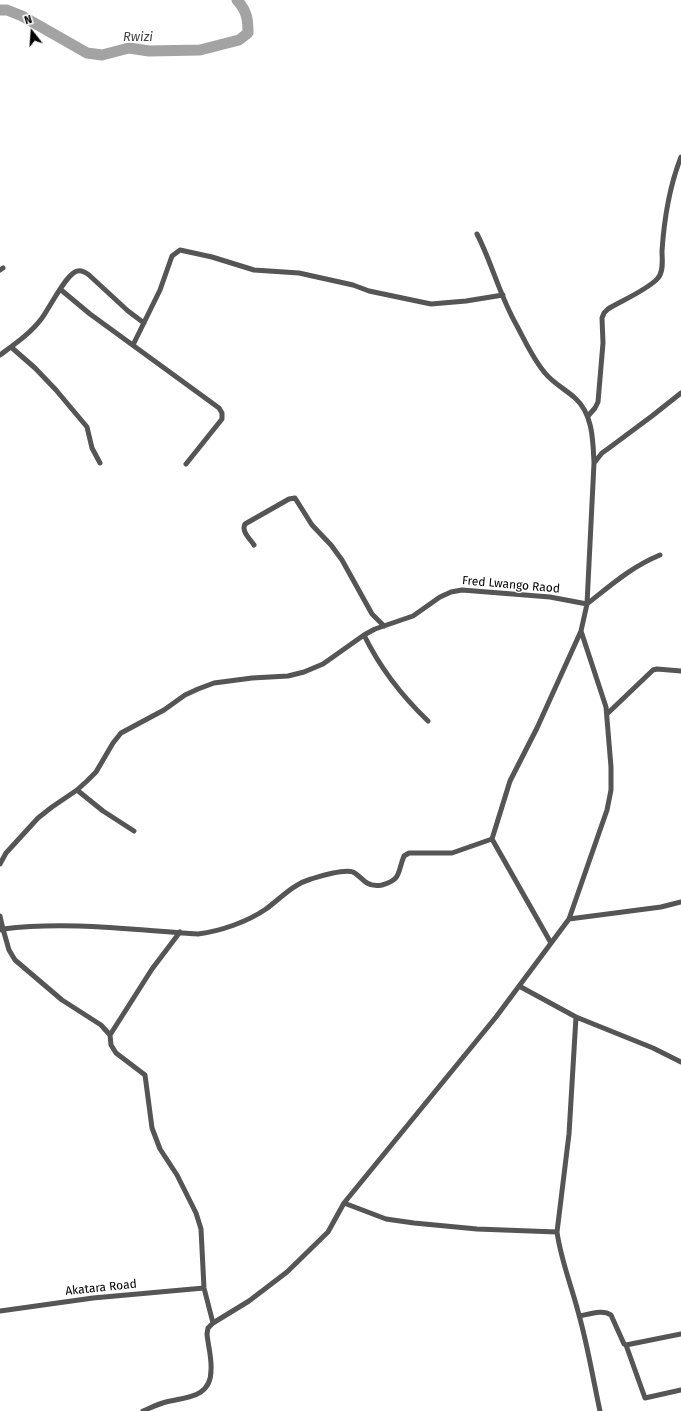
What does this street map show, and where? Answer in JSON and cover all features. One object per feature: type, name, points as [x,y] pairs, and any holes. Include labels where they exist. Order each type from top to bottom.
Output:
[{"type":"street","points":[[588,416],[598,402],[603,343],[602,318],[604,313],[608,309],[651,284],[661,273],[667,210],[677,166],[681,157]]},
{"type":"street","points":[[477,234],[485,249],[515,324],[543,371],[551,380],[576,399],[584,408],[588,416],[594,463],[588,604],[581,631],[537,728],[510,781],[492,839],[551,943]]},
{"type":"street","points":[[132,345],[160,290],[172,256],[180,250],[212,257],[254,270],[299,273],[353,285],[369,291],[431,304],[466,301],[503,295]]},
{"type":"street","points":[[0,355],[32,330],[43,317],[60,289],[73,272],[80,270],[101,284],[114,298],[144,323]]},
{"type":"street","points":[[60,289],[90,314],[219,408],[222,413],[222,419],[186,464]]},
{"type":"street","points":[[11,347],[35,368],[56,390],[87,427],[92,448],[100,463]]},
{"type":"street","points":[[594,463],[602,453],[681,393]]},
{"type":"street","points":[[254,545],[244,531],[243,527],[245,524],[289,499],[295,498],[312,525],[322,534],[339,555],[372,614],[384,626]]},
{"type":"street","points":[[588,604],[619,578],[646,561],[660,555]]},
{"type":"street","name":"Fred Lwango Raod","points":[[0,864],[11,847],[38,818],[78,790],[96,772],[121,733],[164,710],[198,689],[214,683],[274,677],[304,672],[323,664],[364,635],[413,616],[440,597],[451,592],[462,590],[550,597],[588,604]]},
{"type":"street","points":[[143,1411],[165,1402],[192,1397],[202,1392],[209,1384],[211,1371],[207,1334],[208,1328],[213,1323],[249,1301],[287,1272],[328,1232],[344,1203],[491,1023],[569,919],[610,801],[611,766],[606,707],[581,631]]},
{"type":"street","points":[[364,635],[374,654],[410,704],[428,721]]},
{"type":"street","points":[[607,714],[653,670],[681,671]]},
{"type":"street","points":[[78,790],[103,811],[134,831]]},
{"type":"street","points":[[2,929],[28,926],[60,925],[198,934],[207,933],[252,917],[266,909],[297,884],[311,879],[352,872],[372,886],[380,886],[393,881],[398,875],[404,856],[409,853],[452,853],[492,839]]},
{"type":"street","points":[[569,919],[661,907],[681,902]]},
{"type":"street","points":[[0,916],[2,929],[9,950],[15,960],[62,1000],[102,1025],[110,1035],[111,1045],[116,1054],[145,1075],[152,1128],[160,1149],[177,1175],[196,1213],[203,1248],[204,1288],[213,1323]]},
{"type":"street","points":[[110,1035],[152,969],[180,932]]},
{"type":"street","points":[[519,986],[576,1017],[653,1048],[681,1062]]},
{"type":"street","points":[[576,1017],[569,1134],[556,1232],[560,1253],[580,1316],[600,1411]]},
{"type":"street","points":[[344,1203],[386,1219],[414,1223],[477,1229],[556,1232]]},
{"type":"street","name":"Akatara Road","points":[[0,1311],[93,1298],[204,1288]]},
{"type":"street","points":[[580,1316],[607,1312],[611,1315],[626,1346],[645,1398],[681,1390]]},
{"type":"street","points":[[626,1346],[681,1334]]},
{"type":"waterway","name":"Rwizi","points":[[0,10],[7,10],[22,16],[87,53],[102,55],[129,48],[149,51],[200,50],[239,40],[248,33],[248,28],[245,12],[237,0]]}]
